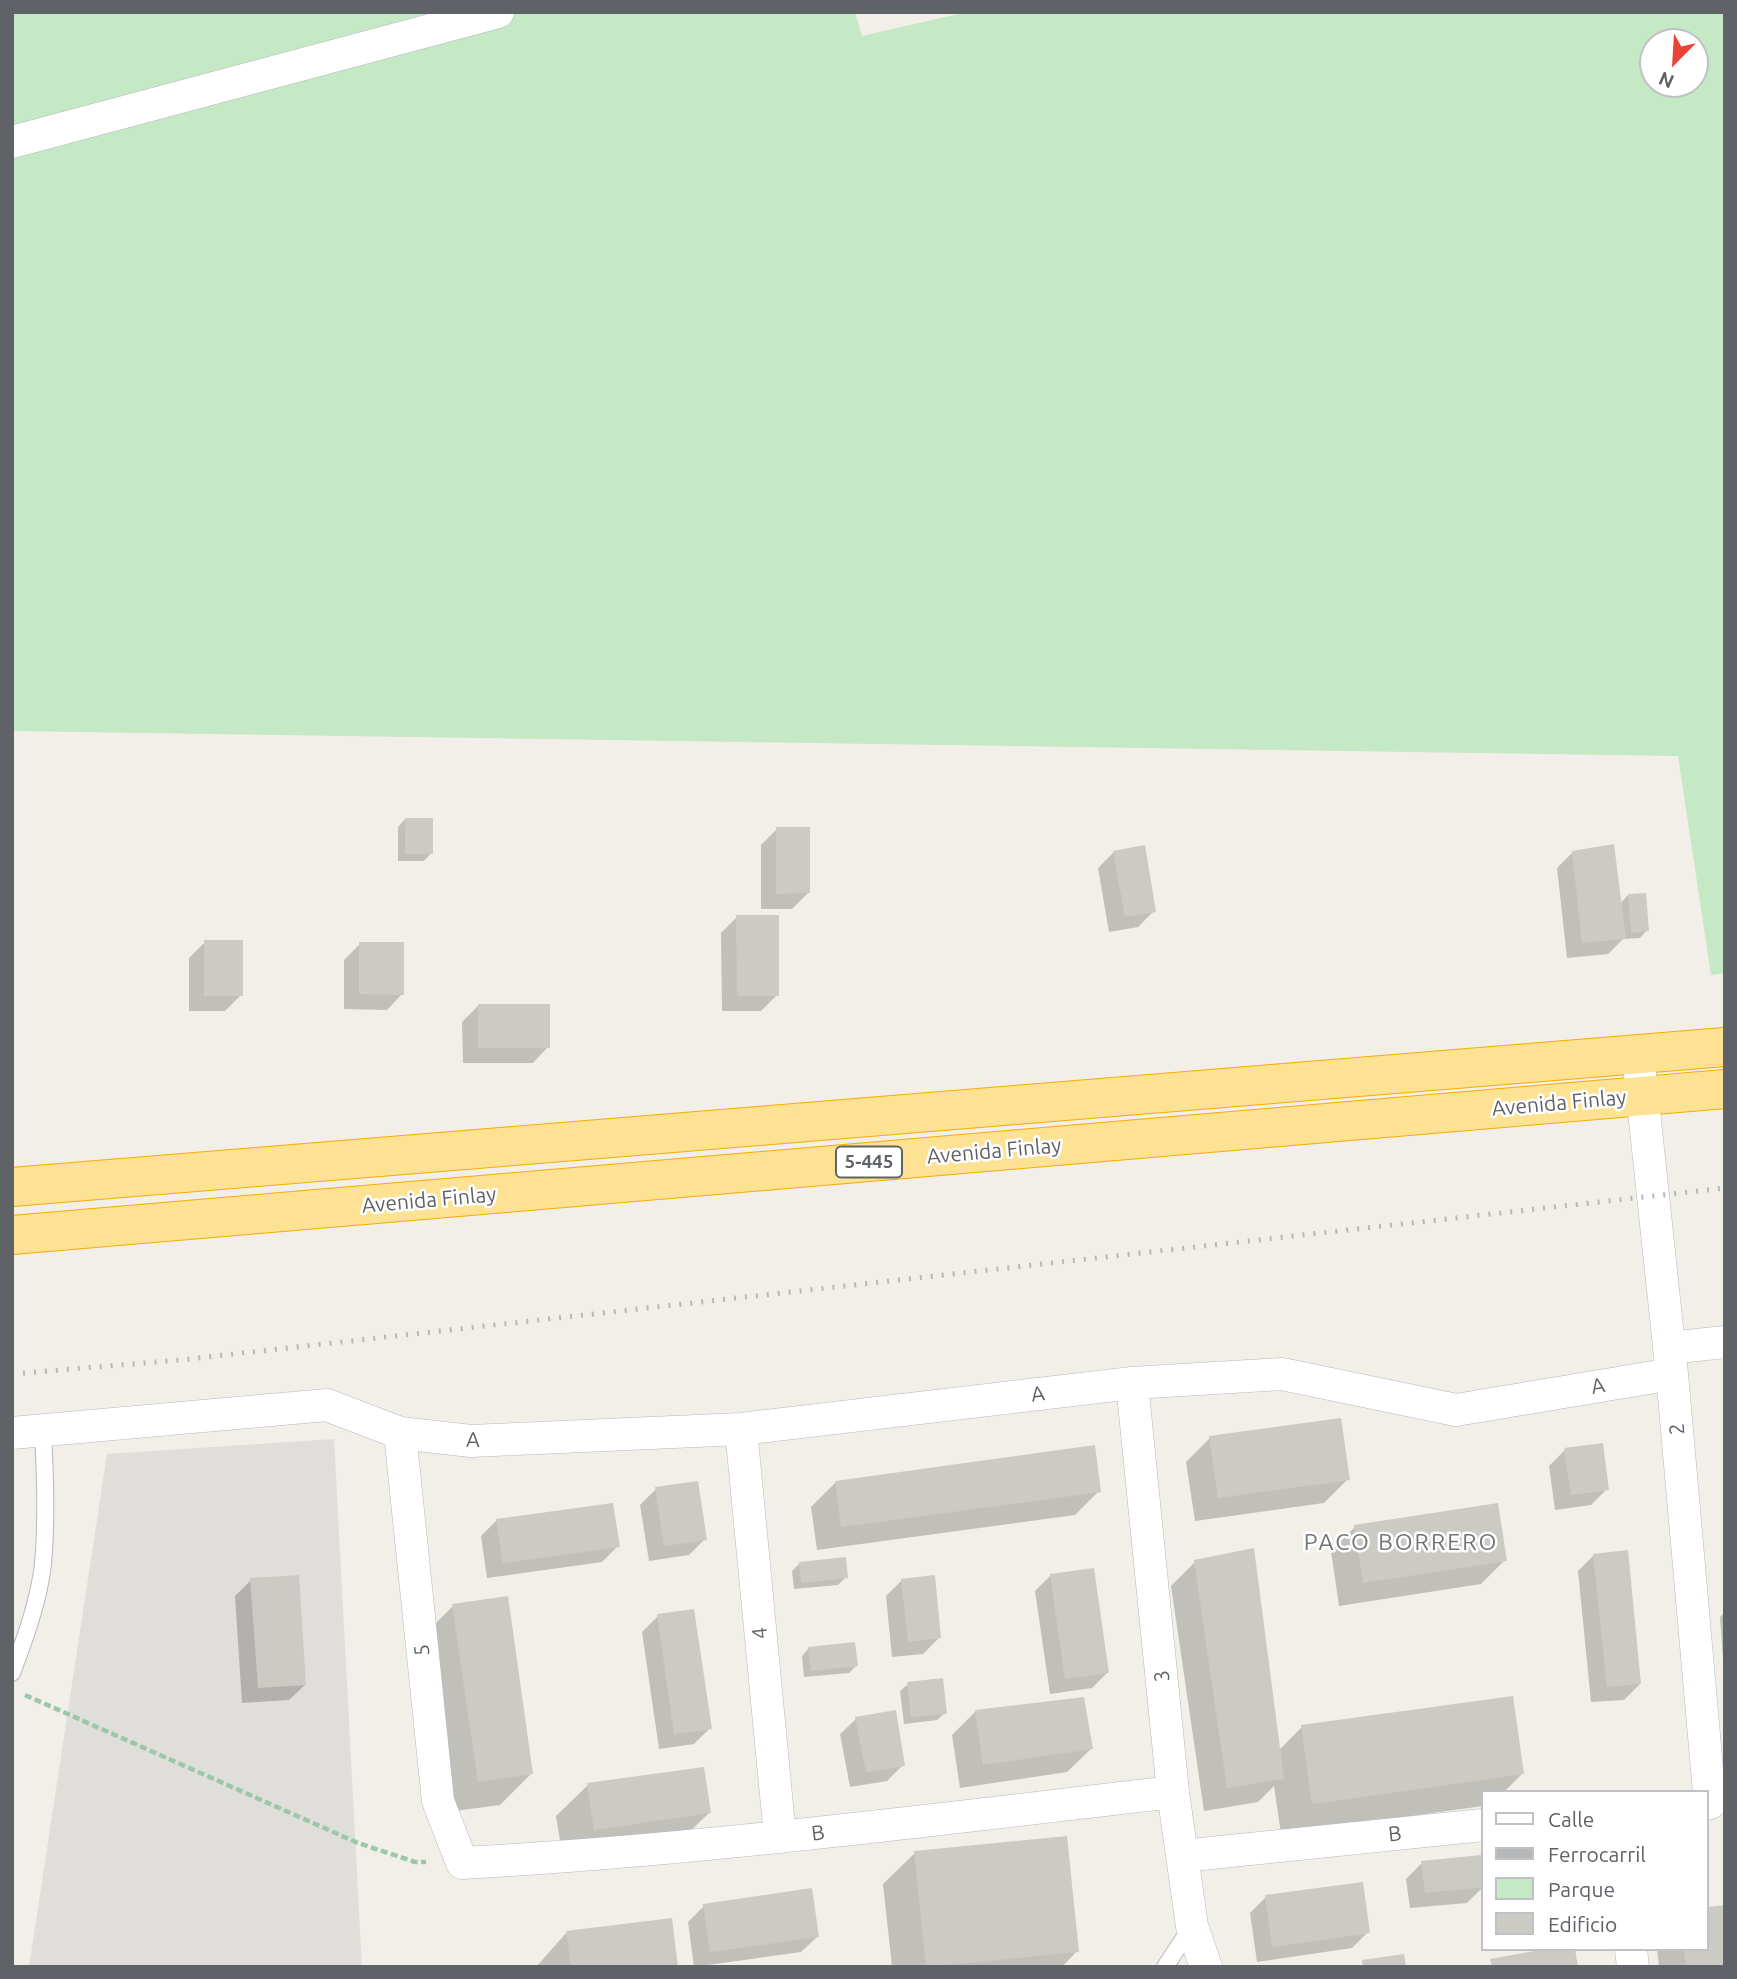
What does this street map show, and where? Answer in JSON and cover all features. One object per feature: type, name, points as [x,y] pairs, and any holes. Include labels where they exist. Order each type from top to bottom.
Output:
[{"type":"highway","name":"Avenida Finlay","points":[[12,1187],[1725,1047]]},
{"type":"highway","name":"Avenida Finlay","points":[[12,1235],[1725,1089]]},
{"type":"street","points":[[12,142],[498,12]]},
{"type":"street","name":"2","points":[[1638,1055],[1714,1803]]},
{"type":"street","name":"A","points":[[12,1433],[327,1405],[400,1433],[471,1441],[741,1429],[1132,1383],[1282,1374],[1456,1410],[1670,1361],[1725,1342]]},
{"type":"street","name":"3","points":[[1132,1383],[1173,1792],[1192,1926],[1206,1967]]},
{"type":"street","name":"4","points":[[741,1429],[780,1837]]},
{"type":"street","name":"5","points":[[400,1433],[438,1801],[462,1863]]},
{"type":"street","name":"B","points":[[462,1863],[541,1860],[780,1837],[1173,1792]]},
{"type":"street","name":"B","points":[[1182,1856],[1482,1825]]},
{"type":"lane","points":[[12,1673],[24,1640],[43,1567],[46,1499],[43,1430]]},
{"type":"lane","points":[[1165,1967],[1192,1926]]},
{"type":"path","points":[[12,1689],[358,1843],[415,1862],[462,1863]]},
{"type":"shaded area","points":[[334,1439],[362,1967],[29,1967],[107,1454]]},
{"type":"green space","points":[[12,12],[855,12],[862,36],[967,12],[1725,12],[1725,973],[1711,975],[1678,756],[12,731]]},
{"type":"building","points":[[405,818],[433,818],[433,854],[405,854]]},
{"type":"building","points":[[776,827],[810,827],[810,893],[776,894]]},
{"type":"building","points":[[1614,844],[1626,939],[1582,943],[1572,851]]},
{"type":"building","points":[[1145,845],[1156,912],[1125,917],[1113,851]]},
{"type":"building","points":[[1646,893],[1649,931],[1631,933],[1628,894]]},
{"type":"building","points":[[736,915],[779,915],[779,996],[737,996]]},
{"type":"building","points":[[204,940],[243,940],[243,996],[204,996]]},
{"type":"building","points":[[359,942],[404,942],[404,995],[359,994]]},
{"type":"building","points":[[478,1004],[550,1004],[550,1048],[478,1048]]},
{"type":"building","points":[[1341,1418],[1350,1480],[1218,1498],[1209,1436]]},
{"type":"building","points":[[1603,1443],[1609,1490],[1571,1495],[1564,1448]]},
{"type":"building","points":[[1095,1445],[1101,1492],[841,1527],[835,1481]]},
{"type":"building","points":[[698,1481],[707,1540],[664,1546],[655,1487]]},
{"type":"building","points":[[613,1503],[620,1547],[503,1563],[496,1519]]},
{"type":"building","points":[[1498,1503],[1507,1561],[1363,1583],[1354,1525]]},
{"type":"building","points":[[1254,1548],[1284,1779],[1227,1788],[1194,1560]]},
{"type":"building","points":[[1628,1550],[1641,1684],[1607,1687],[1593,1554]]},
{"type":"building","points":[[846,1557],[848,1578],[801,1583],[799,1562]]},
{"type":"building","points":[[1094,1568],[1109,1673],[1065,1679],[1050,1574]]},
{"type":"building","points":[[299,1575],[306,1685],[258,1688],[250,1578]]},
{"type":"building","points":[[935,1575],[941,1638],[908,1642],[901,1579]]},
{"type":"building","points":[[508,1596],[533,1774],[478,1782],[452,1604]]},
{"type":"building","points":[[694,1609],[712,1729],[674,1734],[657,1614]]},
{"type":"building","points":[[855,1642],[858,1666],[811,1671],[808,1647]]},
{"type":"building","points":[[943,1678],[947,1714],[911,1717],[907,1682]]},
{"type":"building","points":[[1513,1696],[1524,1774],[1312,1804],[1301,1725]]},
{"type":"building","points":[[1084,1697],[1093,1749],[983,1765],[975,1710]]},
{"type":"building","points":[[896,1710],[905,1766],[866,1772],[855,1717]]},
{"type":"building","points":[[704,1767],[711,1813],[594,1830],[587,1783]]},
{"type":"building","points":[[1067,1836],[1079,1952],[926,1967],[914,1851]]},
{"type":"building","points":[[1482,1855],[1482,1887],[1425,1893],[1421,1861]]},
{"type":"building","points":[[1363,1882],[1370,1933],[1272,1947],[1265,1895]]},
{"type":"building","points":[[812,1888],[819,1937],[710,1952],[703,1904]]},
{"type":"building","points":[[1725,1905],[1725,1967],[1686,1967],[1684,1951],[1709,1951],[1709,1907]]},
{"type":"building","points":[[672,1918],[678,1967],[571,1967],[566,1931]]},
{"type":"building","points":[[1534,1951],[1575,1951],[1578,1967],[1492,1967],[1490,1959]]},
{"type":"building","points":[[1404,1954],[1406,1967],[1363,1967],[1362,1960]]},
{"type":"railway","points":[[12,1374],[180,1360],[1725,1188]]},
{"type":"district","name":"PACO BORRERO","points":[[1401,1542]]}]
